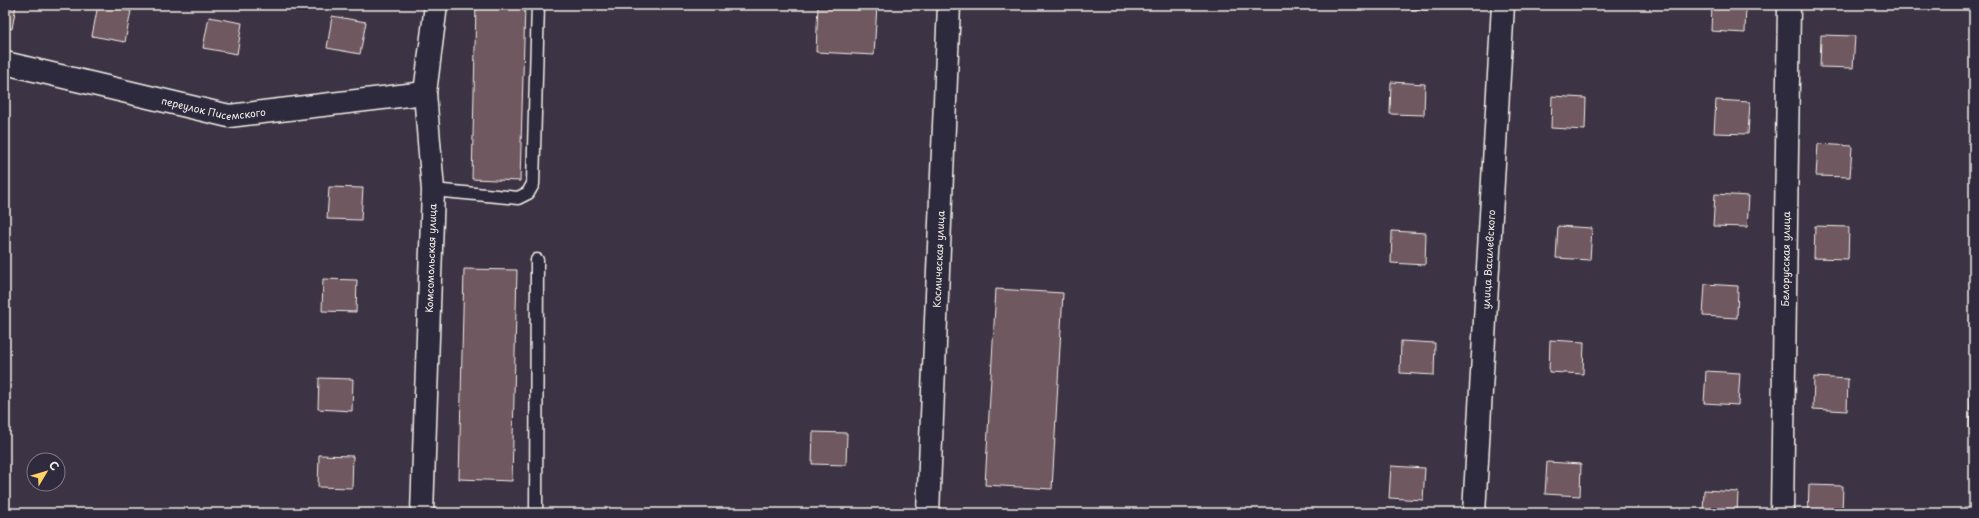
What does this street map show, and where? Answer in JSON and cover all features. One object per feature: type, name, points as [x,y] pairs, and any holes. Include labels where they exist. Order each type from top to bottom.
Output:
[{"type":"street","name":"Комсомольская улица","points":[[422,513],[433,190],[425,93],[436,5]]},
{"type":"street","name":"Космическая улица","points":[[928,513],[949,5]]},
{"type":"street","name":"улица Василевского","points":[[1474,513],[1503,5]]},
{"type":"street","name":"Белорусская улица","points":[[1782,513],[1789,5]]},
{"type":"street","name":"переулок Писемского","points":[[5,63],[229,116],[425,93]]},
{"type":"lane","points":[[433,190],[518,198],[528,193],[533,184],[538,5]]},
{"type":"lane","points":[[536,513],[538,260]]},
{"type":"building","points":[[5,5],[16,5],[12,29],[5,27]]},
{"type":"building","points":[[98,5],[131,11],[125,42],[92,36]]},
{"type":"building","points":[[476,5],[525,5],[520,181],[472,179]]},
{"type":"building","points":[[818,5],[877,5],[874,55],[816,52]]},
{"type":"building","points":[[1395,5],[1428,5],[1428,10],[1394,8]]},
{"type":"building","points":[[1712,5],[1746,5],[1745,33],[1711,31]]},
{"type":"building","points":[[332,16],[366,22],[360,54],[327,48]]},
{"type":"building","points":[[209,17],[242,23],[237,54],[203,48]]},
{"type":"building","points":[[1821,35],[1855,36],[1853,68],[1820,67]]},
{"type":"building","points":[[1391,82],[1425,84],[1424,115],[1390,114]]},
{"type":"building","points":[[1552,96],[1586,98],[1585,130],[1551,128]]},
{"type":"building","points":[[1716,100],[1750,102],[1748,134],[1714,133]]},
{"type":"building","points":[[1818,144],[1852,146],[1850,177],[1816,176]]},
{"type":"building","points":[[329,187],[363,188],[361,220],[327,219]]},
{"type":"building","points":[[1715,194],[1749,196],[1747,227],[1713,226]]},
{"type":"building","points":[[1558,226],[1592,228],[1590,260],[1556,258]]},
{"type":"building","points":[[1815,226],[1849,227],[1848,259],[1814,258]]},
{"type":"building","points":[[1392,231],[1426,233],[1425,265],[1391,263]]},
{"type":"building","points":[[464,269],[517,270],[512,481],[459,479]]},
{"type":"building","points":[[323,279],[357,280],[356,312],[322,311]]},
{"type":"building","points":[[1705,284],[1738,286],[1737,318],[1703,316]]},
{"type":"building","points":[[996,289],[1063,293],[1052,489],[985,485]]},
{"type":"building","points":[[1550,340],[1584,342],[1583,374],[1549,372]]},
{"type":"building","points":[[1401,341],[1435,343],[1434,375],[1400,373]]},
{"type":"building","points":[[1706,371],[1740,373],[1738,405],[1704,403]]},
{"type":"building","points":[[1814,377],[1848,379],[1847,411],[1813,409]]},
{"type":"building","points":[[319,378],[353,379],[352,411],[318,409]]},
{"type":"building","points":[[1970,396],[1974,397],[1974,429],[1969,428]]},
{"type":"building","points":[[813,432],[847,433],[846,465],[812,464]]},
{"type":"building","points":[[319,455],[353,456],[352,488],[318,487]]},
{"type":"building","points":[[1547,462],[1581,464],[1580,496],[1545,494]]},
{"type":"building","points":[[1391,466],[1425,468],[1423,500],[1389,498]]},
{"type":"building","points":[[1809,485],[1843,486],[1842,513],[1808,513]]},
{"type":"building","points":[[1704,490],[1738,492],[1737,513],[1703,513]]}]
